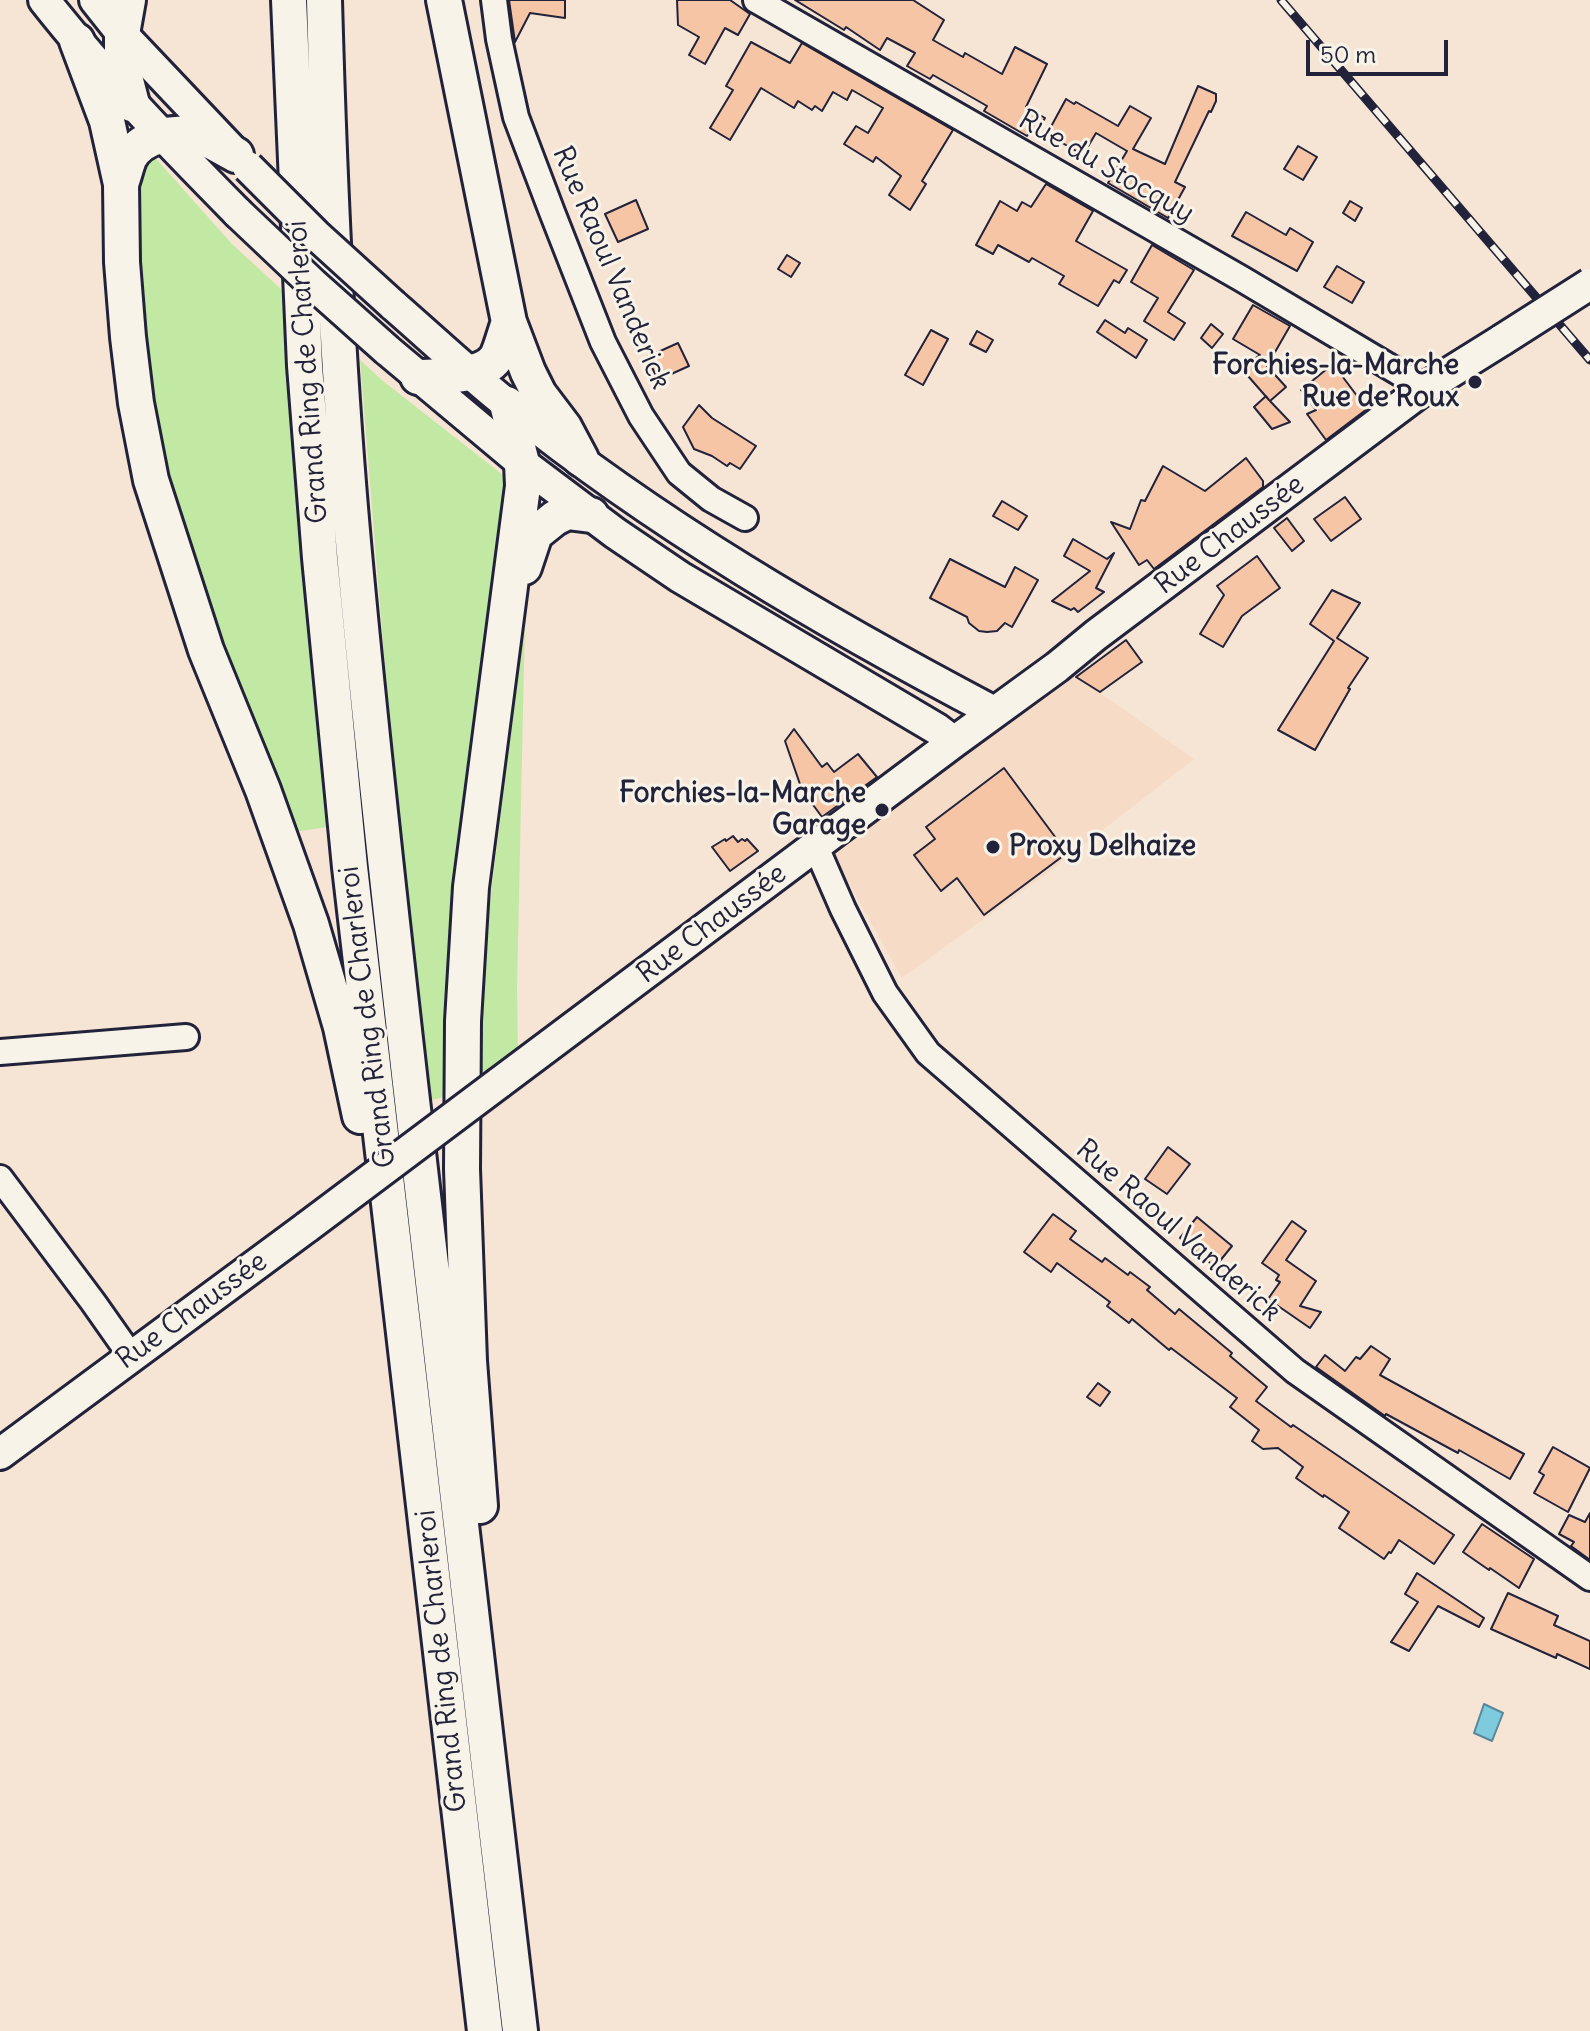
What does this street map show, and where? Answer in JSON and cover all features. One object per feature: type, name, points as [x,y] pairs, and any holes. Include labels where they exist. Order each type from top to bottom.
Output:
[{"type":"highway","points":[[128,0],[122,34],[122,65],[132,104]]},
{"type":"highway","name":"Grand Ring de Charleroi","points":[[289,0],[305,366],[320,558],[350,867],[485,2031]]},
{"type":"highway","name":"Grand Ring de Charleroi","points":[[324,0],[339,341],[355,564],[386,876],[520,2031]]},
{"type":"highway","points":[[444,0],[509,322],[539,394],[564,427],[581,459]]},
{"type":"highway","points":[[77,41],[107,121],[121,184],[122,262],[128,337],[136,403],[151,480],[206,650],[263,790],[311,924],[341,1027],[361,1123],[389,1193]]},
{"type":"highway","points":[[121,184],[130,158],[143,143],[162,136],[180,133],[199,136],[242,161]]},
{"type":"highway","points":[[418,377],[472,373],[496,358],[509,322]]},
{"type":"highway","points":[[474,1640],[487,1597],[469,1361],[462,1169],[463,1021],[471,887],[523,486],[522,463],[507,404]]},
{"type":"highway","points":[[506,625],[535,534],[567,512],[591,515]]},
{"type":"main road","points":[[44,0],[132,104],[238,213],[387,350],[522,463],[680,577],[954,742]]},
{"type":"main road","points":[[95,0],[122,34],[316,235],[507,404],[712,550],[879,651],[994,712]]},
{"type":"main road","name":"Rue Chaussée","points":[[0,1454],[1057,667],[1425,388],[1590,284]]},
{"type":"street","name":"Rue Raoul Vanderick","points":[[494,0],[516,117],[603,342],[641,416],[679,473],[711,499],[745,518]]},
{"type":"street","name":"Rue du Stocquy","points":[[756,0],[1425,388]]},
{"type":"street","name":"Rue Raoul Vanderick","points":[[816,847],[885,993],[928,1053],[1295,1371],[1590,1578]]},
{"type":"street","points":[[0,1052],[186,1037]]},
{"type":"street","points":[[0,1178],[131,1356]]},
{"type":"shaded area","points":[[1072,673],[1194,759],[1046,874],[902,978],[831,851]]},
{"type":"green space","points":[[151,153],[232,244],[282,290],[328,827],[287,833],[155,455],[133,234],[134,186]]},
{"type":"green space","points":[[360,360],[517,486],[453,1095],[431,1100],[390,729]]},
{"type":"green space","points":[[525,618],[518,1052],[479,1079],[483,959]]},
{"type":"water","points":[[1484,1704],[1503,1713],[1492,1741],[1474,1733]]},
{"type":"building","points":[[509,0],[565,0],[565,18],[530,13],[515,42]]},
{"type":"building","points":[[677,0],[730,0],[750,14],[738,35],[725,28],[705,64],[689,55],[699,37],[678,25]]},
{"type":"building","points":[[795,0],[913,0],[944,20],[933,40],[963,57],[965,53],[1002,74],[1015,47],[1047,64],[1026,107],[1045,118],[1036,133],[1031,130],[1027,136],[984,111],[987,106],[933,75],[930,79],[907,66],[915,53],[887,38],[880,50],[846,27],[844,30]]},
{"type":"building","points":[[751,42],[790,63],[802,43],[953,130],[922,181],[926,184],[910,210],[889,195],[901,176],[876,157],[873,162],[844,144],[856,126],[868,133],[883,108],[852,90],[847,100],[833,92],[822,111],[815,106],[812,110],[798,101],[794,108],[761,88],[730,140],[710,128],[733,90],[726,86]]},
{"type":"building","points":[[1198,86],[1216,94],[1216,101],[1175,182],[1185,187],[1168,218],[1108,183],[1127,151],[1096,133],[1083,155],[1047,134],[1066,99],[1118,126],[1130,106],[1151,118],[1133,149],[1165,164]]},
{"type":"building","points":[[1298,146],[1317,157],[1303,180],[1284,169]]},
{"type":"building","points":[[1046,184],[1093,211],[1076,241],[1127,270],[1119,283],[1114,280],[1098,306],[1059,284],[1064,276],[1032,258],[1029,262],[998,245],[993,254],[976,245],[1000,201],[1017,211],[1022,202],[1031,207]]},
{"type":"building","points":[[636,200],[648,229],[618,242],[605,214]]},
{"type":"building","points":[[1350,201],[1362,208],[1355,221],[1343,213]]},
{"type":"building","points":[[1246,212],[1286,235],[1290,228],[1313,242],[1297,271],[1232,236]]},
{"type":"building","points":[[1152,245],[1194,270],[1168,312],[1185,323],[1174,340],[1144,321],[1158,298],[1131,282]]},
{"type":"building","points":[[787,255],[800,263],[791,277],[778,269]]},
{"type":"building","points":[[1337,266],[1364,282],[1352,303],[1324,287]]},
{"type":"building","points":[[1253,305],[1290,326],[1267,366],[1286,387],[1270,401],[1290,422],[1272,429],[1254,407],[1266,396],[1241,368],[1260,355],[1233,339]]},
{"type":"building","points":[[1105,320],[1125,333],[1128,328],[1147,340],[1136,358],[1097,332]]},
{"type":"building","points":[[1211,324],[1223,334],[1212,348],[1201,338]]},
{"type":"building","points":[[931,330],[948,339],[923,385],[905,375]]},
{"type":"building","points":[[977,331],[993,340],[986,352],[970,344]]},
{"type":"building","points":[[678,343],[689,366],[658,380],[647,357]]},
{"type":"building","points":[[1333,364],[1367,409],[1326,440],[1307,414],[1316,410],[1301,390]]},
{"type":"building","points":[[699,405],[712,418],[756,446],[740,469],[730,463],[727,466],[694,449],[683,427]]},
{"type":"building","points":[[1246,458],[1263,481],[1263,487],[1154,569],[1147,560],[1139,565],[1111,522],[1130,529],[1141,500],[1145,501],[1163,466],[1205,491]]},
{"type":"building","points":[[1345,497],[1361,519],[1331,541],[1314,519]]},
{"type":"building","points":[[1002,501],[1027,516],[1018,530],[993,516]]},
{"type":"building","points":[[1287,518],[1304,541],[1292,551],[1274,528]]},
{"type":"building","points":[[1073,539],[1107,559],[1114,553],[1096,588],[1104,592],[1078,612],[1052,601],[1090,571],[1064,556]]},
{"type":"building","points":[[1257,556],[1280,588],[1242,616],[1223,647],[1200,634],[1224,595],[1217,586]]},
{"type":"building","points":[[950,559],[1005,587],[1015,567],[1038,580],[1012,627],[1005,623],[997,631],[979,631],[967,617],[930,598]]},
{"type":"building","points":[[1332,590],[1360,603],[1337,638],[1368,658],[1315,750],[1278,730],[1334,641],[1310,624]]},
{"type":"building","points":[[1126,640],[1142,662],[1100,692],[1076,677]]},
{"type":"building","points":[[794,729],[822,767],[827,763],[834,772],[858,754],[877,777],[822,817],[802,790],[785,741]]},
{"type":"building","name":"Proxy Delhaize","points":[[1004,768],[1067,853],[984,915],[957,878],[941,891],[914,855],[935,839],[926,827]]},
{"type":"building","points":[[733,836],[738,842],[747,839],[758,851],[730,871],[712,847]]},
{"type":"building","points":[[1168,1147],[1190,1164],[1167,1194],[1145,1179]]},
{"type":"building","points":[[1053,1214],[1076,1231],[1070,1239],[1102,1262],[1105,1258],[1128,1275],[1130,1272],[1150,1287],[1147,1290],[1175,1314],[1179,1309],[1232,1353],[1230,1356],[1267,1387],[1256,1401],[1454,1535],[1434,1564],[1399,1540],[1384,1559],[1339,1528],[1349,1512],[1296,1478],[1303,1467],[1278,1448],[1263,1449],[1252,1441],[1259,1430],[1230,1407],[1237,1398],[1171,1348],[1169,1350],[1132,1319],[1129,1323],[1107,1306],[1110,1302],[1057,1263],[1051,1272],[1024,1252]]},
{"type":"building","points":[[1197,1217],[1232,1246],[1215,1267],[1180,1238]]},
{"type":"building","points":[[1292,1221],[1306,1231],[1286,1260],[1316,1281],[1300,1306],[1321,1312],[1310,1328],[1268,1299],[1280,1282],[1276,1280],[1279,1275],[1262,1263]]},
{"type":"building","points":[[1371,1346],[1390,1359],[1380,1375],[1524,1454],[1510,1479],[1459,1450],[1458,1453],[1385,1416],[1316,1367],[1325,1355],[1345,1371],[1356,1357],[1360,1359]]},
{"type":"building","points":[[1098,1383],[1110,1392],[1100,1406],[1087,1397]]},
{"type":"building","points":[[1553,1447],[1590,1468],[1568,1512],[1534,1493],[1544,1475],[1539,1472]]},
{"type":"building","points":[[1590,1513],[1590,1560],[1571,1546],[1574,1542],[1559,1534],[1569,1515],[1585,1522]]},
{"type":"building","points":[[1482,1524],[1534,1559],[1519,1588],[1463,1552]]},
{"type":"building","points":[[1417,1573],[1484,1618],[1479,1627],[1438,1606],[1409,1651],[1391,1642],[1418,1602],[1405,1594]]},
{"type":"building","points":[[1508,1593],[1558,1616],[1554,1625],[1590,1641],[1590,1669],[1557,1654],[1556,1658],[1491,1629]]},
{"type":"railway","points":[[1281,0],[1590,360]]},
{"type":"place","name":"Forchies-la-Marche Rue de Roux","points":[[1475,382]]},
{"type":"place","name":"Forchies-la-Marche Garage","points":[[882,810]]},
{"type":"place","name":"Proxy Delhaize","points":[[993,847]]}]
